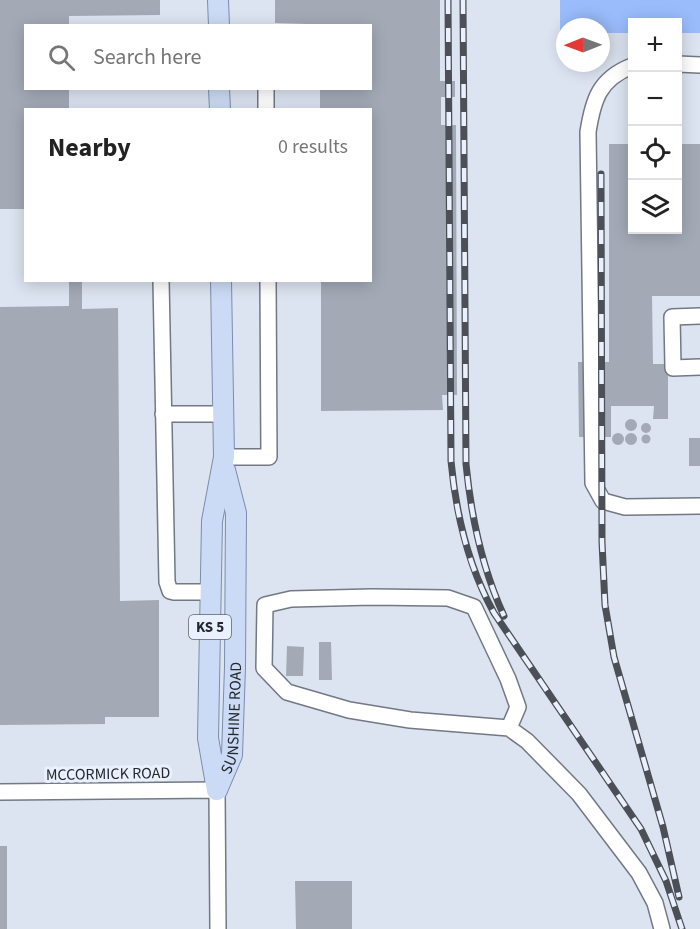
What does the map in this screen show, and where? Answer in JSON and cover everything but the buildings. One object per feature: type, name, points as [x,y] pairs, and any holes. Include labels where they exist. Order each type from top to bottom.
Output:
[{"type":"main road","points":[[218,0],[219,24]]},
{"type":"main road","points":[[219,90],[220,108]]},
{"type":"main road","name":"SUNSHINE ROAD","points":[[217,790],[208,738],[212,520],[223,461],[222,282]]},
{"type":"main road","name":"SUNSHINE ROAD","points":[[217,790],[232,755],[235,667],[236,513],[223,461]]},
{"type":"street","points":[[682,64],[700,66]]},
{"type":"street","points":[[628,68],[615,75],[600,88],[592,108],[588,132],[593,483],[603,501],[625,507],[700,506]]},
{"type":"street","points":[[266,90],[266,108]]},
{"type":"street","points":[[161,282],[167,582],[171,591],[174,592],[211,592]]},
{"type":"street","points":[[223,461],[269,457],[268,282]]},
{"type":"street","points":[[700,316],[672,317],[673,368],[700,367]]},
{"type":"street","points":[[163,414],[223,414]]},
{"type":"street","points":[[508,728],[519,707],[474,607],[448,598],[372,597],[291,599],[265,605],[264,668],[287,692],[349,710],[410,720],[508,728],[528,741],[586,803],[639,873],[655,903],[662,929]]},
{"type":"street","name":"MCCORMICK ROAD","points":[[0,792],[217,790]]},
{"type":"street","name":"SUNSHINE ROAD","points":[[217,790],[218,929]]},
{"type":"shaded area","points":[[560,0],[700,0],[700,33],[682,33],[682,18],[628,18],[628,33],[610,33],[610,18],[560,18]]},
{"type":"railway","points":[[448,0],[451,461],[456,501],[465,540],[477,577],[494,613],[641,829],[666,881],[682,929]]},
{"type":"railway","points":[[463,0],[466,464],[479,541],[489,579],[504,616]]},
{"type":"railway","points":[[601,174],[602,542],[605,605],[614,657],[663,827],[679,897]]}]
